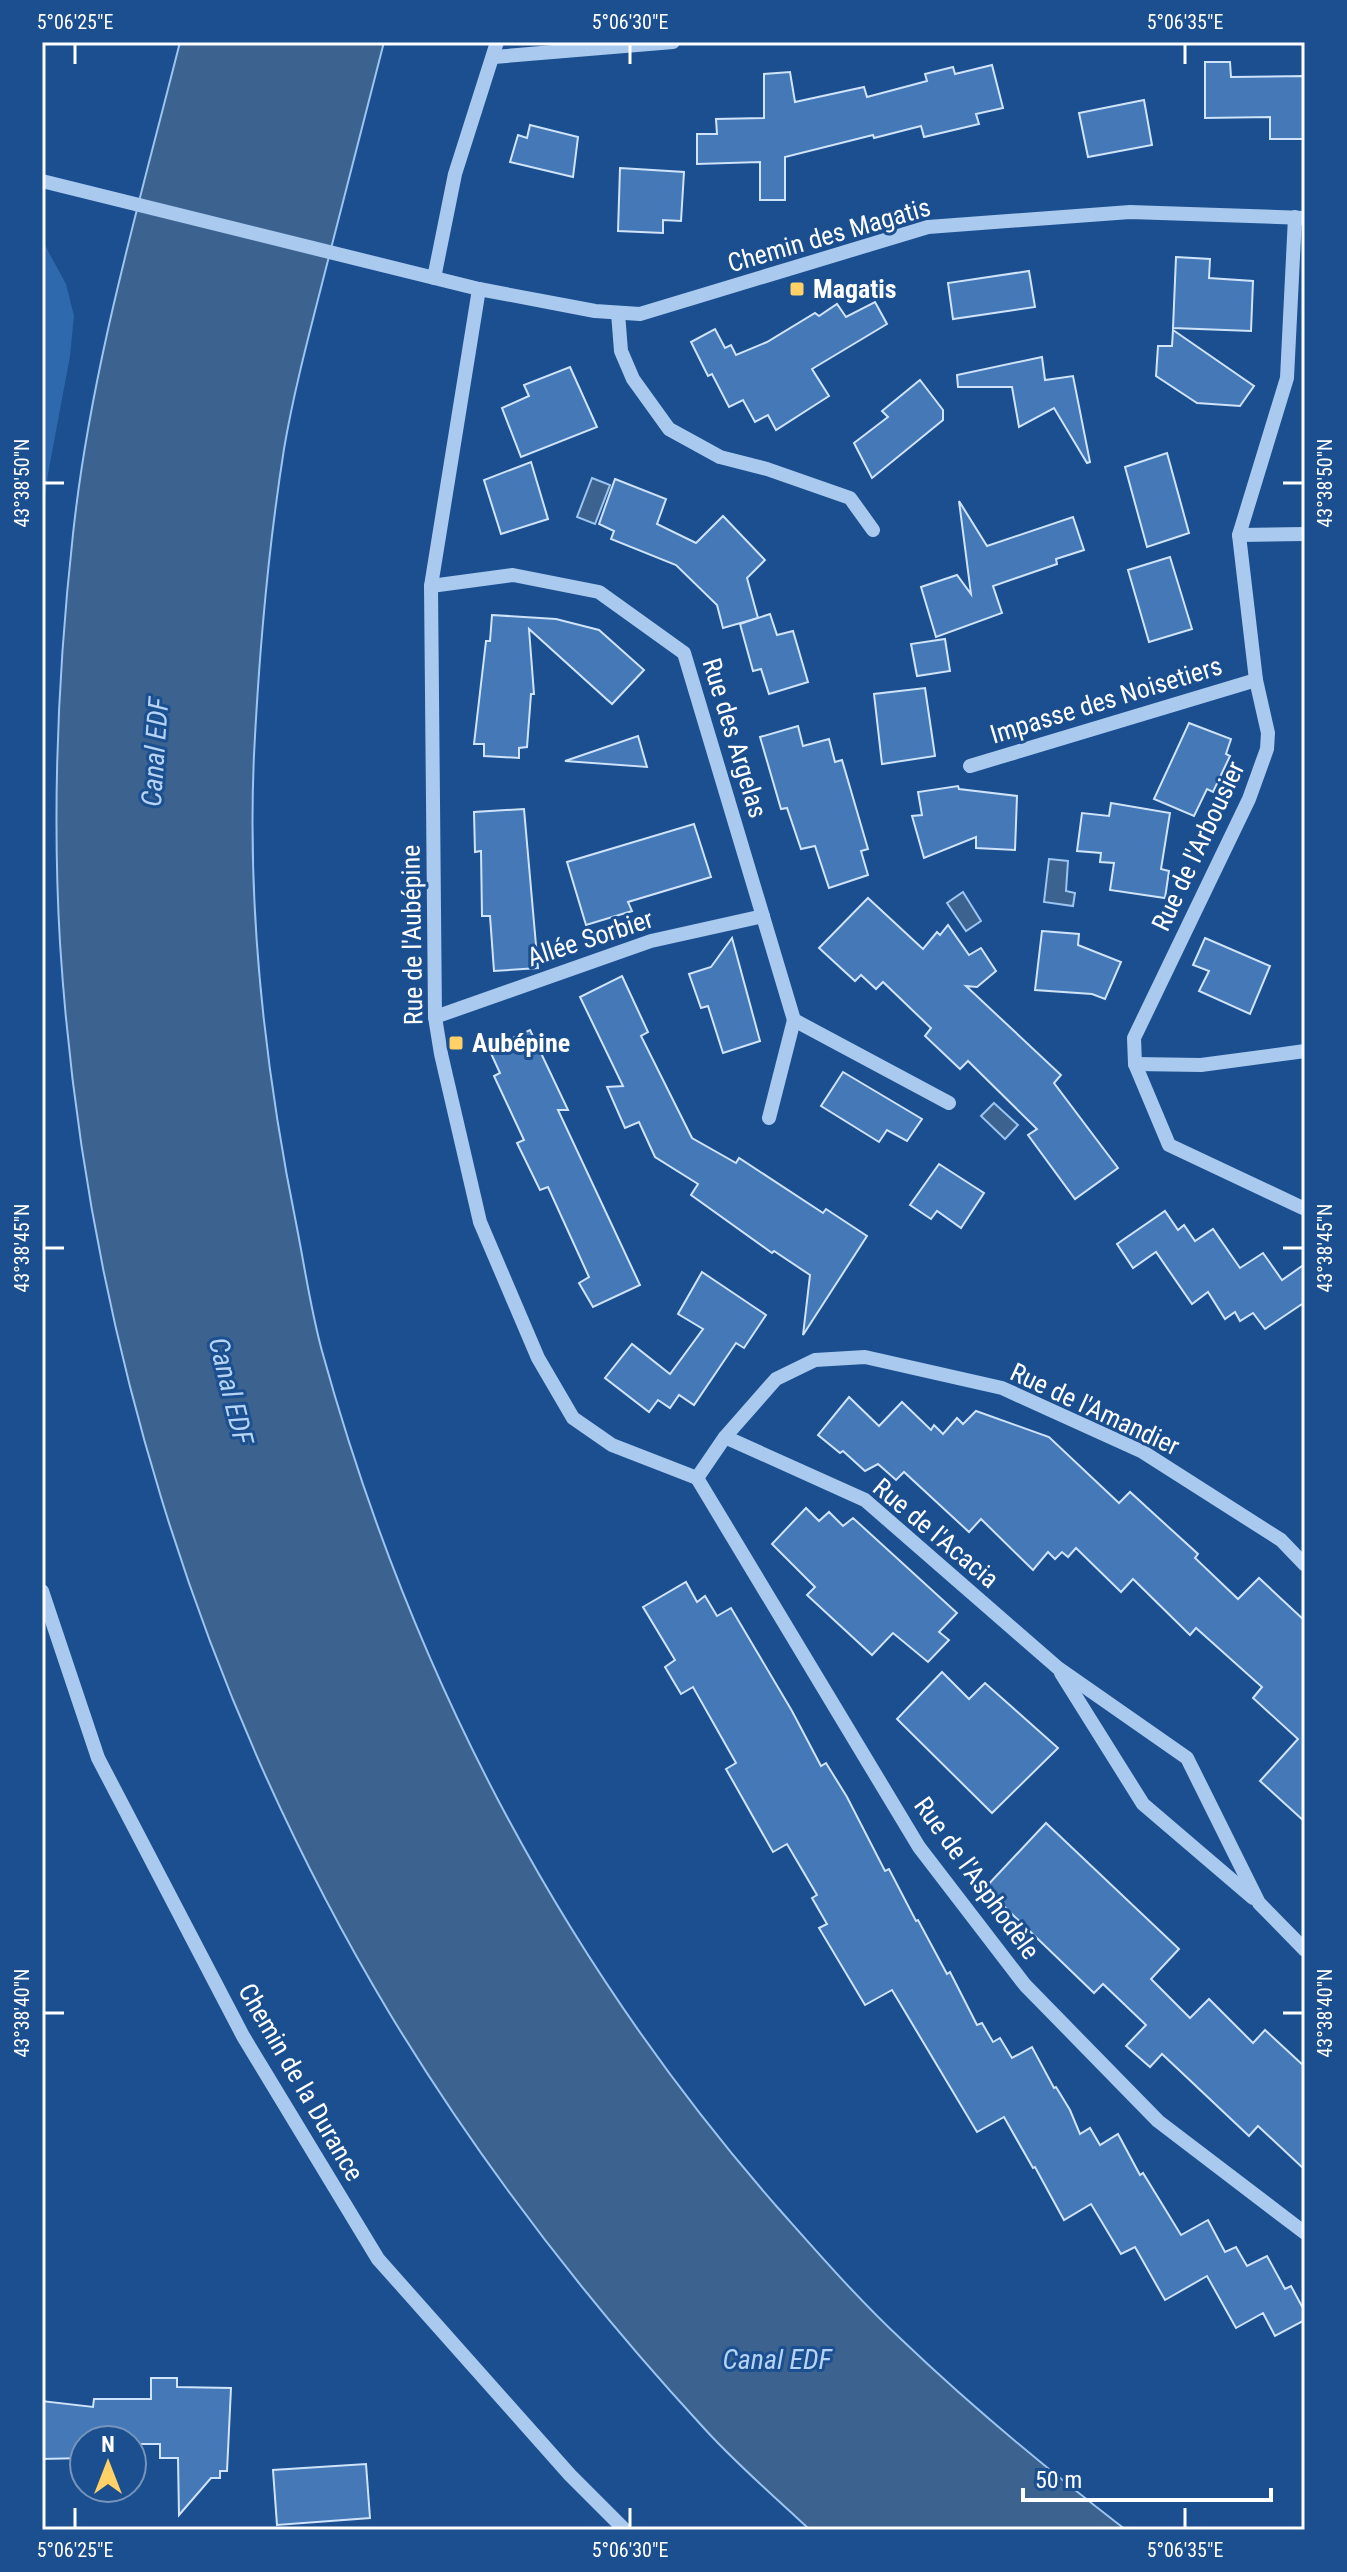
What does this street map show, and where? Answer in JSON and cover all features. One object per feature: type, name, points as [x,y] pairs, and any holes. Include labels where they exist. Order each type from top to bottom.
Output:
[{"type":"street","points":[[434,278],[455,174],[495,50],[673,42]]},
{"type":"street","name":"Chemin des Magatis","points":[[42,181],[479,289],[595,311],[640,314],[928,227],[1130,212],[1300,218]]},
{"type":"street","name":"Rue de l'Arbousier","points":[[1135,1064],[1134,1038],[1263,765],[1268,733],[1256,680],[1239,535],[1287,378],[1300,218]]},
{"type":"street","name":"Rue de l'Aubépine","points":[[479,289],[431,586],[435,1017],[441,1054],[480,1222],[538,1358],[573,1418],[612,1445],[697,1478]]},
{"type":"street","points":[[618,313],[621,351],[633,379],[669,429],[720,457],[767,469],[850,498],[873,530]]},
{"type":"street","points":[[1239,535],[1305,534]]},
{"type":"street","name":"Rue des Argelas","points":[[431,586],[513,575],[599,592],[684,653],[794,1020]]},
{"type":"street","name":"Impasse des Noisetiers","points":[[970,766],[1256,680]]},
{"type":"street","name":"Allée Sorbier","points":[[435,1017],[651,941],[763,916]]},
{"type":"street","points":[[769,1118],[794,1020],[949,1103]]},
{"type":"street","points":[[1305,1051],[1201,1065],[1135,1064],[1169,1145],[1305,1209]]},
{"type":"street","name":"Rue de l'Amandier","points":[[697,1478],[725,1437],[776,1379],[815,1360],[865,1357],[1002,1388],[1143,1452],[1281,1540],[1305,1565]]},
{"type":"street","name":"Rue de l'Acacia","points":[[725,1437],[865,1500],[1058,1668],[1187,1758],[1259,1903]]},
{"type":"street","name":"Rue de l'Asphodèle","points":[[697,1478],[919,1847],[1025,1985],[1158,2121],[1305,2233]]},
{"type":"street","name":"Chemin de la Durance","points":[[42,1591],[98,1758],[243,2036],[378,2259],[570,2475],[625,2530]]},
{"type":"street","name":"Rue de l'Acacia","points":[[1058,1668],[1143,1804],[1259,1903],[1305,1950]]},
{"type":"shaded area","points":[[42,240],[66,284],[74,316],[42,524]]},
{"type":"water","name":"Canal EDF","points":[[180,42],[384,42],[303,360],[284,449],[261,640],[254,755],[253,873],[268,1053],[308,1290],[322,1351],[358,1469],[400,1584],[447,1697],[501,1806],[561,1912],[627,2014],[699,2113],[838,2276],[886,2324],[984,2414],[1126,2530],[810,2530],[728,2453],[659,2378],[576,2279],[497,2176],[424,2069],[321,1891],[260,1763],[207,1632],[161,1498],[124,1362],[94,1223],[73,1083],[60,943],[57,841],[58,738],[64,636],[81,472],[118,286]]},
{"type":"water","points":[[592,478],[610,485],[595,524],[577,517]]},
{"type":"water","points":[[1049,859],[1068,861],[1066,891],[1075,893],[1073,906],[1044,902]]},
{"type":"water","points":[[963,892],[981,921],[966,931],[947,903]]},
{"type":"water","points":[[994,1103],[1018,1125],[1005,1139],[981,1116]]},
{"type":"building","points":[[1205,62],[1230,62],[1231,77],[1305,76],[1305,139],[1270,139],[1270,117],[1205,118]]},
{"type":"building","points":[[992,65],[1003,108],[976,114],[979,124],[924,137],[921,126],[785,157],[785,200],[760,200],[760,162],[697,164],[697,134],[717,134],[716,119],[764,118],[764,74],[790,72],[795,102],[864,87],[867,97],[927,81],[925,74],[953,67],[955,74]]},
{"type":"building","points":[[1144,100],[1152,145],[1088,157],[1079,113]]},
{"type":"building","points":[[530,125],[578,137],[573,177],[510,162],[518,135],[527,138]]},
{"type":"building","points":[[620,168],[684,172],[681,221],[663,220],[663,233],[618,231]]},
{"type":"building","points":[[1176,257],[1210,259],[1209,278],[1253,281],[1251,331],[1173,328]]},
{"type":"building","points":[[1029,271],[1035,307],[953,319],[948,283]]},
{"type":"building","points":[[875,302],[887,324],[812,369],[829,396],[776,430],[768,415],[755,422],[743,400],[729,407],[712,374],[708,376],[691,342],[715,329],[725,348],[731,345],[736,355],[767,342],[815,313],[819,316],[837,304],[846,317]]},
{"type":"building","points":[[1173,330],[1254,386],[1240,406],[1197,403],[1156,376],[1158,346],[1172,346]]},
{"type":"building","points":[[1042,357],[1045,380],[1073,376],[1090,462],[1087,463],[1054,408],[1019,427],[1012,387],[958,387],[957,375]]},
{"type":"building","points":[[570,367],[597,427],[521,457],[502,408],[529,396],[524,385]]},
{"type":"building","points":[[920,380],[943,410],[943,420],[872,478],[854,443],[888,417],[882,411]]},
{"type":"building","points":[[1167,453],[1189,533],[1147,547],[1125,467]]},
{"type":"building","points":[[531,462],[548,519],[501,534],[484,480]]},
{"type":"building","points":[[615,479],[666,499],[657,524],[696,543],[723,516],[765,560],[747,578],[758,618],[723,628],[717,605],[676,565],[611,539],[614,531],[599,524]]},
{"type":"building","points":[[959,501],[987,546],[1073,517],[1084,550],[1056,559],[1057,564],[993,586],[1002,613],[936,637],[921,587],[957,575],[971,594]]},
{"type":"building","points":[[1170,557],[1192,629],[1149,642],[1128,570]]},
{"type":"building","points":[[770,614],[777,635],[793,631],[808,682],[769,694],[761,669],[753,671],[740,624]]},
{"type":"building","points":[[492,615],[556,619],[599,630],[644,670],[612,704],[529,629],[534,694],[531,694],[527,747],[519,748],[519,758],[484,756],[484,744],[474,744]]},
{"type":"building","points":[[945,639],[950,671],[917,676],[911,644]]},
{"type":"building","points":[[925,688],[935,756],[882,764],[874,694]]},
{"type":"building","points":[[1189,723],[1231,739],[1226,754],[1230,756],[1213,792],[1207,789],[1194,816],[1154,799]]},
{"type":"building","points":[[798,726],[803,746],[829,739],[835,762],[842,760],[868,849],[861,851],[868,875],[829,888],[815,846],[801,849],[787,808],[781,809],[760,737]]},
{"type":"building","points":[[638,736],[647,767],[565,761]]},
{"type":"building","points":[[958,786],[959,789],[1017,796],[1015,850],[976,848],[976,837],[924,858],[912,816],[922,815],[918,792]]},
{"type":"building","points":[[1111,803],[1170,813],[1161,869],[1169,871],[1165,898],[1110,890],[1114,863],[1100,862],[1101,853],[1077,851],[1082,813],[1109,816]]},
{"type":"building","points":[[524,809],[538,968],[494,971],[490,916],[482,916],[481,851],[475,852],[474,812]]},
{"type":"building","points":[[694,824],[711,877],[628,902],[632,911],[586,925],[567,862]]},
{"type":"building","points":[[868,898],[923,949],[937,932],[940,935],[948,925],[969,955],[981,948],[996,971],[977,987],[966,986],[1061,1075],[1054,1083],[1118,1168],[1075,1199],[1028,1135],[1037,1129],[968,1061],[960,1069],[925,1036],[931,1028],[883,982],[876,989],[861,975],[855,981],[819,948]]},
{"type":"building","points":[[1042,931],[1079,934],[1078,945],[1121,962],[1105,999],[1092,994],[1035,990]]},
{"type":"building","points":[[732,938],[760,1041],[723,1053],[708,1006],[701,1008],[689,974],[711,967]]},
{"type":"building","points":[[1205,938],[1270,966],[1250,1014],[1199,991],[1209,971],[1193,965]]},
{"type":"building","points":[[622,976],[648,1032],[641,1036],[692,1138],[736,1163],[739,1158],[823,1213],[826,1209],[867,1236],[803,1335],[810,1275],[774,1251],[772,1253],[691,1195],[698,1184],[655,1157],[639,1122],[625,1128],[607,1087],[623,1086],[580,997]]},
{"type":"building","points":[[530,1030],[568,1110],[558,1110],[640,1285],[593,1307],[579,1283],[589,1277],[548,1187],[540,1190],[517,1143],[524,1140],[494,1076],[500,1073],[489,1049]]},
{"type":"building","points":[[843,1072],[922,1119],[907,1141],[887,1130],[879,1142],[821,1106]]},
{"type":"building","points":[[939,1164],[984,1193],[961,1228],[937,1211],[931,1219],[910,1205]]},
{"type":"building","points":[[1165,1211],[1178,1230],[1184,1225],[1195,1241],[1213,1229],[1240,1268],[1263,1253],[1282,1280],[1305,1264],[1305,1302],[1265,1329],[1253,1313],[1240,1321],[1235,1312],[1225,1319],[1208,1292],[1192,1304],[1156,1252],[1133,1268],[1117,1244]]},
{"type":"building","points":[[702,1272],[766,1315],[744,1348],[736,1343],[694,1405],[679,1395],[670,1408],[658,1400],[649,1412],[605,1378],[632,1344],[670,1374],[703,1329],[678,1314]]},
{"type":"building","points":[[849,1397],[879,1426],[902,1402],[931,1430],[934,1425],[943,1434],[957,1418],[963,1424],[976,1411],[1049,1437],[1119,1503],[1130,1492],[1198,1554],[1195,1558],[1238,1599],[1259,1578],[1305,1621],[1305,1822],[1260,1781],[1298,1739],[1253,1698],[1262,1687],[1196,1628],[1190,1635],[1133,1579],[1121,1592],[1076,1548],[1068,1557],[1062,1552],[1055,1559],[1048,1552],[1033,1570],[981,1519],[969,1532],[904,1472],[896,1480],[878,1464],[865,1471],[843,1451],[840,1453],[818,1435]]},
{"type":"building","points":[[806,1508],[819,1521],[829,1512],[843,1526],[853,1518],[957,1613],[939,1632],[949,1640],[928,1662],[893,1633],[872,1655],[807,1595],[815,1587],[772,1544]]},
{"type":"building","points":[[686,1582],[697,1602],[705,1596],[717,1616],[731,1608],[821,1766],[826,1763],[847,1797],[885,1871],[889,1869],[947,1974],[950,1972],[977,2025],[982,2023],[993,2042],[1000,2038],[1012,2058],[1032,2047],[1070,2110],[1080,2134],[1090,2128],[1100,2145],[1118,2134],[1140,2175],[1143,2173],[1181,2235],[1208,2220],[1225,2252],[1236,2247],[1247,2266],[1267,2256],[1285,2289],[1291,2286],[1305,2312],[1305,2320],[1275,2336],[1263,2313],[1236,2328],[1207,2276],[1165,2300],[1135,2247],[1121,2254],[1091,2204],[1064,2220],[1004,2117],[977,2132],[892,1990],[865,2005],[819,1928],[827,1924],[812,1898],[817,1895],[787,1844],[773,1852],[726,1769],[736,1763],[693,1687],[681,1694],[665,1667],[675,1660],[643,1607]]},
{"type":"building","points":[[942,1672],[969,1699],[985,1683],[1058,1748],[992,1813],[897,1719]]},
{"type":"building","points":[[1046,1823],[1179,1949],[1151,1979],[1190,2018],[1209,1999],[1253,2043],[1265,2030],[1305,2067],[1305,2170],[1258,2126],[1249,2136],[1162,2054],[1150,2067],[1126,2046],[1146,2025],[1103,1984],[1094,1993],[985,1888]]},
{"type":"building","points":[[151,2378],[177,2378],[177,2387],[231,2388],[227,2471],[220,2471],[220,2478],[211,2478],[179,2515],[178,2458],[160,2458],[160,2444],[148,2444],[148,2424],[68,2424],[68,2458],[42,2459],[42,2401],[93,2407],[94,2399],[151,2399]]},
{"type":"building","points":[[366,2464],[370,2518],[277,2525],[273,2470]]},
{"type":"place","name":"Magatis","points":[[797,289]]},
{"type":"place","name":"Aubépine","points":[[456,1043]]}]
